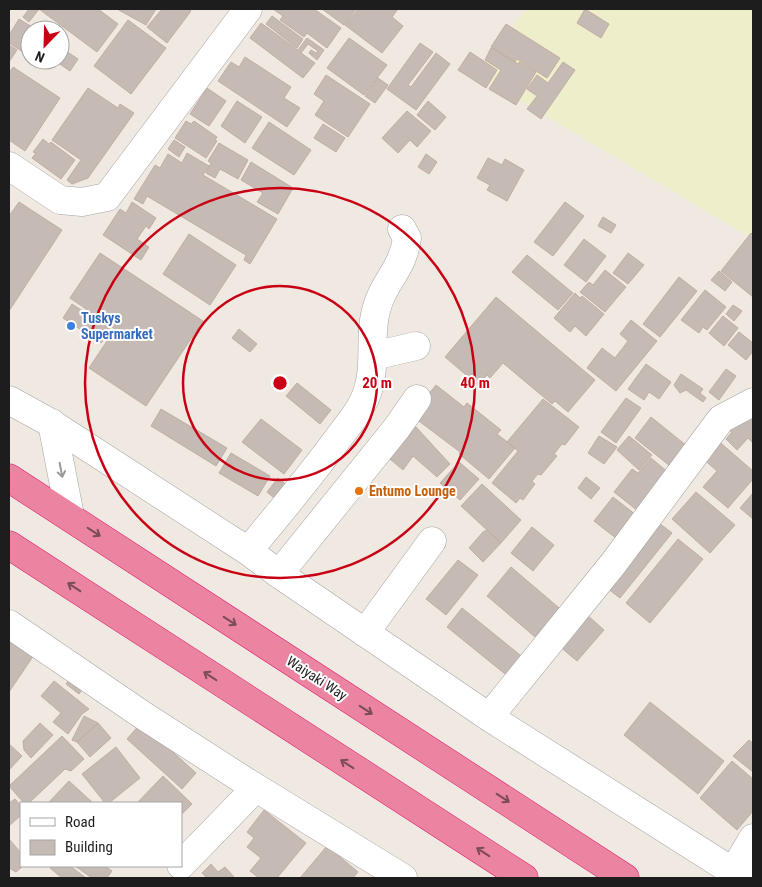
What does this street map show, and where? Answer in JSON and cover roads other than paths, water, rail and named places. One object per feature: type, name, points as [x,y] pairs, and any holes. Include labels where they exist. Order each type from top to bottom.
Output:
[{"type":"highway","name":"Waiyaki Way","points":[[9,478],[625,878]]},
{"type":"highway","points":[[9,545],[524,878]]},
{"type":"street","points":[[9,166],[60,200],[82,202],[107,197],[248,9]]},
{"type":"street","points":[[248,551],[307,480],[358,411],[367,394],[372,374],[373,330],[378,304],[406,250],[407,238],[402,229]]},
{"type":"street","points":[[373,356],[416,346]]},
{"type":"street","points":[[279,574],[396,428],[417,398]]},
{"type":"street","points":[[9,400],[52,424],[248,551],[489,717],[738,875],[753,838]]},
{"type":"street","points":[[489,717],[613,564],[721,419],[753,402]]},
{"type":"street","points":[[52,424],[70,516]]},
{"type":"street","points":[[366,633],[432,542]]},
{"type":"street","points":[[9,624],[144,716],[254,787],[403,878]]},
{"type":"street","points":[[182,864],[246,798],[254,787]]},
{"type":"street","points":[[168,878],[179,867]]},
{"type":"place","name":"Tuskys Supermarket","points":[[71,326]]},
{"type":"place","name":"Entumo Lounge","points":[[359,491]]}]
